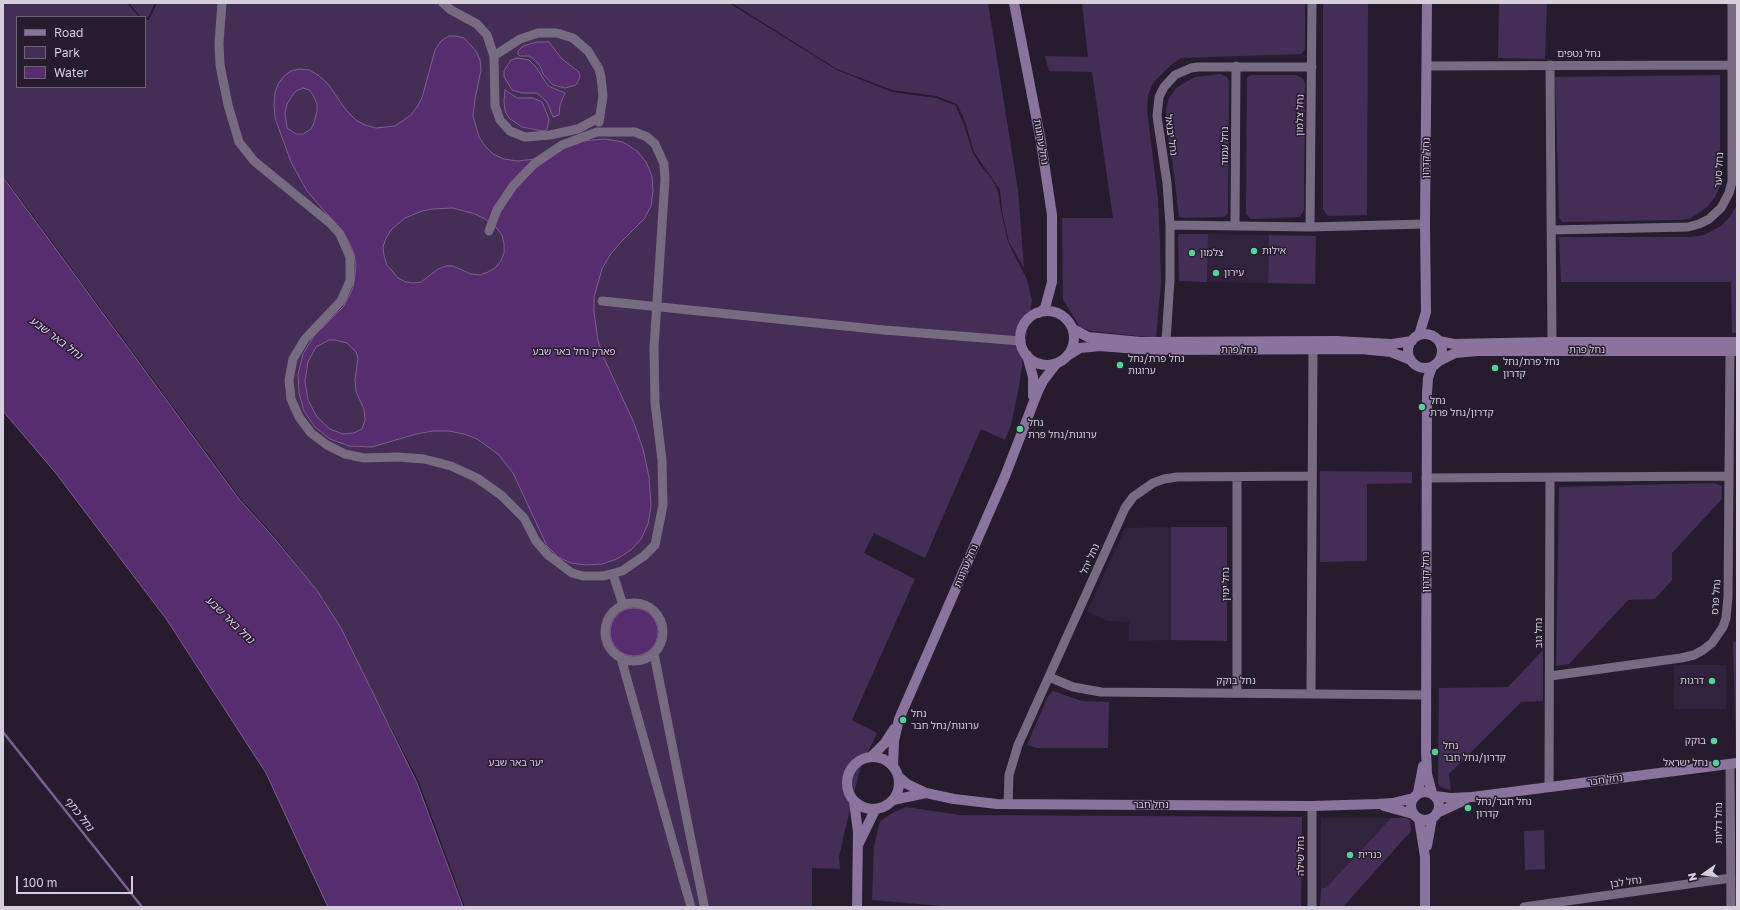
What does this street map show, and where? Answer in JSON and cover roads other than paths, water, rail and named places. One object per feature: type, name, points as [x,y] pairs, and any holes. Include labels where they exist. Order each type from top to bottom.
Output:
[{"type":"street","points":[[222,3],[219,43],[222,76],[230,114],[239,142],[254,161],[330,223],[340,234],[350,257],[350,281],[341,301],[305,339],[293,359],[289,380],[291,399],[299,417],[316,437],[326,445],[345,454],[364,458],[398,457],[424,459],[465,471],[502,495],[524,518],[536,541],[548,555],[572,573],[583,576],[603,576],[622,572],[644,556],[655,545],[662,512],[662,460],[655,403],[654,348],[665,179],[664,164],[656,144],[635,132],[597,132],[562,145],[534,164],[513,186],[498,210],[489,231]]},
{"type":"street","points":[[443,3],[451,10],[470,19],[482,29],[490,42],[494,56],[495,106],[500,120],[510,131],[525,137],[550,136],[578,128],[600,117]]},
{"type":"street","name":"נחל ערוגות","points":[[1014,3],[1049,191],[1053,240],[1052,282],[1059,314]]},
{"type":"street","name":"נחל צלמון","points":[[1310,227],[1312,3]]},
{"type":"street","name":"נחל קדרון","points":[[1427,3],[1425,224],[1426,312],[1437,339]]},
{"type":"street","name":"נחל סער","points":[[1551,230],[1688,227],[1704,222],[1714,216],[1725,203],[1732,182],[1732,3]]},
{"type":"street","points":[[494,56],[520,39],[538,33],[557,33],[573,38],[588,51],[599,68],[603,86],[597,132]]},
{"type":"street","points":[[1550,65],[1552,342]]},
{"type":"street","name":"נחל נטפים","points":[[1427,66],[1731,65]]},
{"type":"street","name":"נחל יבנאל","points":[[1166,342],[1170,271],[1170,225],[1167,183],[1157,116],[1159,97],[1164,87],[1175,75],[1191,68],[1236,66],[1312,67]]},
{"type":"street","name":"נחל עמוד","points":[[1235,226],[1236,66]]},
{"type":"street","points":[[1170,225],[1310,227],[1425,224]]},
{"type":"street","name":"נחל ערוגות","points":[[1039,313],[1045,308],[1052,282]]},
{"type":"street","points":[[602,301],[884,330],[1021,341]]},
{"type":"street","points":[[1051,312],[1059,314],[1067,320],[1073,329],[1074,342],[1072,350],[1067,356],[1056,364],[1050,365],[1037,363],[1027,355],[1021,341],[1024,325],[1028,320],[1039,313],[1051,312]]},
{"type":"street","name":"נחל קדרון","points":[[1415,338],[1426,312]]},
{"type":"street","name":"נחל פרת","points":[[1073,329],[1088,337],[1166,342],[1336,341],[1392,344],[1415,338]]},
{"type":"street","points":[[1428,334],[1437,339],[1442,350],[1436,364],[1426,368],[1414,363],[1408,350],[1415,338],[1428,334]]},
{"type":"street","name":"נחל פרת","points":[[1437,339],[1454,344],[1552,342],[1737,342]]},
{"type":"street","name":"נחל פרת","points":[[1067,356],[1080,348],[1093,346],[1170,350],[1383,351],[1399,354],[1414,363]]},
{"type":"street","points":[[1311,693],[1313,350]]},
{"type":"street","name":"נחל פרת","points":[[1436,364],[1455,353],[1478,351],[1734,351]]},
{"type":"street","name":"נחל פרס","points":[[1550,676],[1681,658],[1703,650],[1712,643],[1723,627],[1728,609],[1729,476],[1734,351]]},
{"type":"street","name":"נחל ערוגות","points":[[1027,355],[1033,377],[1034,390],[1031,411]]},
{"type":"street","name":"נחל קדרון","points":[[1414,363],[1424,382],[1426,393]]},
{"type":"street","name":"נחל ערוגות","points":[[871,756],[884,743],[899,719],[1005,476],[1043,381],[1056,364]]},
{"type":"street","name":"נחל קדרון","points":[[1434,795],[1427,774],[1426,750],[1426,393],[1428,378],[1436,364]]},
{"type":"street","name":"נחל יהל","points":[[1008,804],[1008,781],[1014,757],[1125,508],[1133,497],[1153,483],[1176,477],[1312,476]]},
{"type":"street","points":[[1426,478],[1729,476]]},
{"type":"street","name":"נחל ימין","points":[[1237,477],[1237,692]]},
{"type":"street","name":"נחל גוב","points":[[1549,788],[1550,478]]},
{"type":"street","points":[[613,574],[623,605]]},
{"type":"street","points":[[632,603],[641,604],[653,610],[659,616],[663,625],[664,634],[662,643],[654,654],[646,659],[637,661],[622,658],[610,648],[606,639],[605,630],[609,617],[615,610],[623,605],[632,603]]},
{"type":"street","points":[[654,654],[697,906]]},
{"type":"street","points":[[622,658],[697,906]]},
{"type":"street","name":"נחל בוקק","points":[[1049,677],[1078,689],[1100,692],[1237,692],[1426,695]]},
{"type":"street","name":"נחל ערוגות","points":[[893,766],[894,741],[899,719]]},
{"type":"street","name":"נחל קדרון","points":[[1416,796],[1426,750]]},
{"type":"street","points":[[871,756],[883,759],[893,766],[899,777],[899,790],[887,806],[875,810],[863,808],[854,801],[848,790],[847,782],[848,773],[852,766],[871,756]]},
{"type":"street","name":"נחל חבר","points":[[1434,795],[1450,798],[1472,797],[1734,763]]},
{"type":"street","name":"נחל דליות","points":[[1731,907],[1734,763]]},
{"type":"street","name":"נחל חבר","points":[[899,777],[906,784],[926,793],[976,802],[1008,804],[1312,806],[1393,803],[1416,796]]},
{"type":"street","points":[[1425,857],[1439,802],[1434,795],[1425,791],[1416,796],[1410,805],[1416,816],[1425,857],[1425,907]]},
{"type":"street","name":"נחל חבר","points":[[893,800],[926,793]]},
{"type":"street","name":"נחל חבר","points":[[1435,815],[1472,797]]},
{"type":"street","points":[[854,801],[858,847],[856,867],[857,907]]},
{"type":"street","name":"נחל חבר","points":[[1377,804],[1416,816]]},
{"type":"street","name":"נחל שילה","points":[[1312,806],[1312,907]]},
{"type":"street","points":[[858,847],[875,810]]},
{"type":"street","points":[[1416,816],[1425,820],[1435,815]]},
{"type":"street","name":"נחל לבן","points":[[1524,907],[1550,906],[1731,878]]},
{"type":"water","points":[[449,36],[464,38],[476,51],[480,60],[481,70],[473,116],[479,137],[493,154],[504,159],[518,161],[535,159],[583,141],[605,139],[623,142],[637,151],[646,162],[652,176],[653,191],[651,206],[644,219],[610,255],[602,269],[594,297],[594,312],[598,341],[603,356],[634,423],[643,449],[649,477],[651,506],[648,524],[641,539],[631,550],[617,559],[602,564],[586,565],[571,563],[558,557],[547,546],[513,473],[498,454],[477,439],[464,434],[449,431],[433,431],[416,434],[372,447],[349,446],[330,439],[315,427],[304,411],[299,393],[298,374],[303,354],[314,336],[344,306],[353,288],[356,266],[354,254],[349,242],[341,230],[307,191],[291,162],[275,118],[275,93],[278,84],[284,76],[291,71],[299,69],[309,70],[318,75],[328,84],[346,110],[356,120],[365,125],[376,128],[395,126],[411,115],[422,98],[435,50],[441,41]],"holes":[[[303,88],[309,90],[313,95],[317,104],[317,111],[311,129],[303,134],[296,134],[287,128],[285,113],[287,104],[292,96],[296,91]],[[453,208],[475,214],[495,226],[502,235],[504,244],[504,253],[501,261],[495,268],[480,275],[471,274],[453,266],[446,266],[438,269],[421,282],[406,282],[398,278],[387,265],[384,256],[383,247],[386,238],[392,229],[405,218],[422,211]],[[329,340],[335,340],[347,343],[356,352],[358,358],[355,380],[356,392],[364,409],[365,420],[362,429],[354,433],[343,434],[330,429],[317,417],[308,400],[305,381],[308,362],[316,347]]]},
{"type":"water","points":[[537,42],[549,42],[562,59],[579,72],[580,77],[576,85],[565,88],[553,85],[543,74],[540,66],[534,59],[529,56],[520,56],[518,54],[518,51],[523,46]]},
{"type":"water","points":[[517,58],[529,60],[536,67],[548,86],[565,93],[560,105],[559,115],[553,117],[547,102],[537,93],[522,93],[512,90],[504,77],[504,71],[511,60]]},
{"type":"water","points":[[505,90],[517,98],[533,98],[542,102],[549,119],[547,130],[542,131],[522,127],[509,118],[505,111]]},
{"type":"water","name":"נחל באר שבע","points":[[3,177],[239,499],[275,539],[318,592],[341,628],[417,783],[463,907],[328,907],[266,773],[167,620],[55,472],[3,411]]},
{"type":"water","points":[[634,608],[643,610],[651,615],[656,623],[658,632],[656,641],[651,649],[643,654],[634,656],[625,654],[617,649],[612,641],[610,632],[612,623],[617,615],[625,610]]},
{"type":"waterway","name":"נחל כתף","points":[[3,732],[142,907]]},
{"type":"place","name":"אילות","points":[[1254,251]]},
{"type":"place","name":"צלמון","points":[[1192,253]]},
{"type":"place","name":"עירון","points":[[1216,273]]},
{"type":"place","name":"נחל פרת/נחל ערוגות","points":[[1120,365]]},
{"type":"place","name":"נחל פרת/נחל קדרון","points":[[1495,368]]},
{"type":"place","name":"נחל קדרון/נחל פרת","points":[[1422,407]]},
{"type":"place","name":"נחל ערוגות/נחל פרת","points":[[1020,429]]},
{"type":"place","name":"דרגות","points":[[1712,681]]},
{"type":"place","name":"נחל ערוגות/נחל חבר","points":[[903,720]]},
{"type":"place","name":"בוקק","points":[[1714,741]]},
{"type":"place","name":"נחל קדרון/נחל חבר","points":[[1435,752]]},
{"type":"place","name":"נחל ישראל","points":[[1716,763]]},
{"type":"place","name":"נחל חבר/נחל קדרון","points":[[1468,808]]},
{"type":"place","name":"כנרית","points":[[1350,855]]},
{"type":"park label","name":"פארק נחל באר שבע","points":[[574,352]]},
{"type":"park label","name":"יער באר שבע","points":[[516,763]]}]
